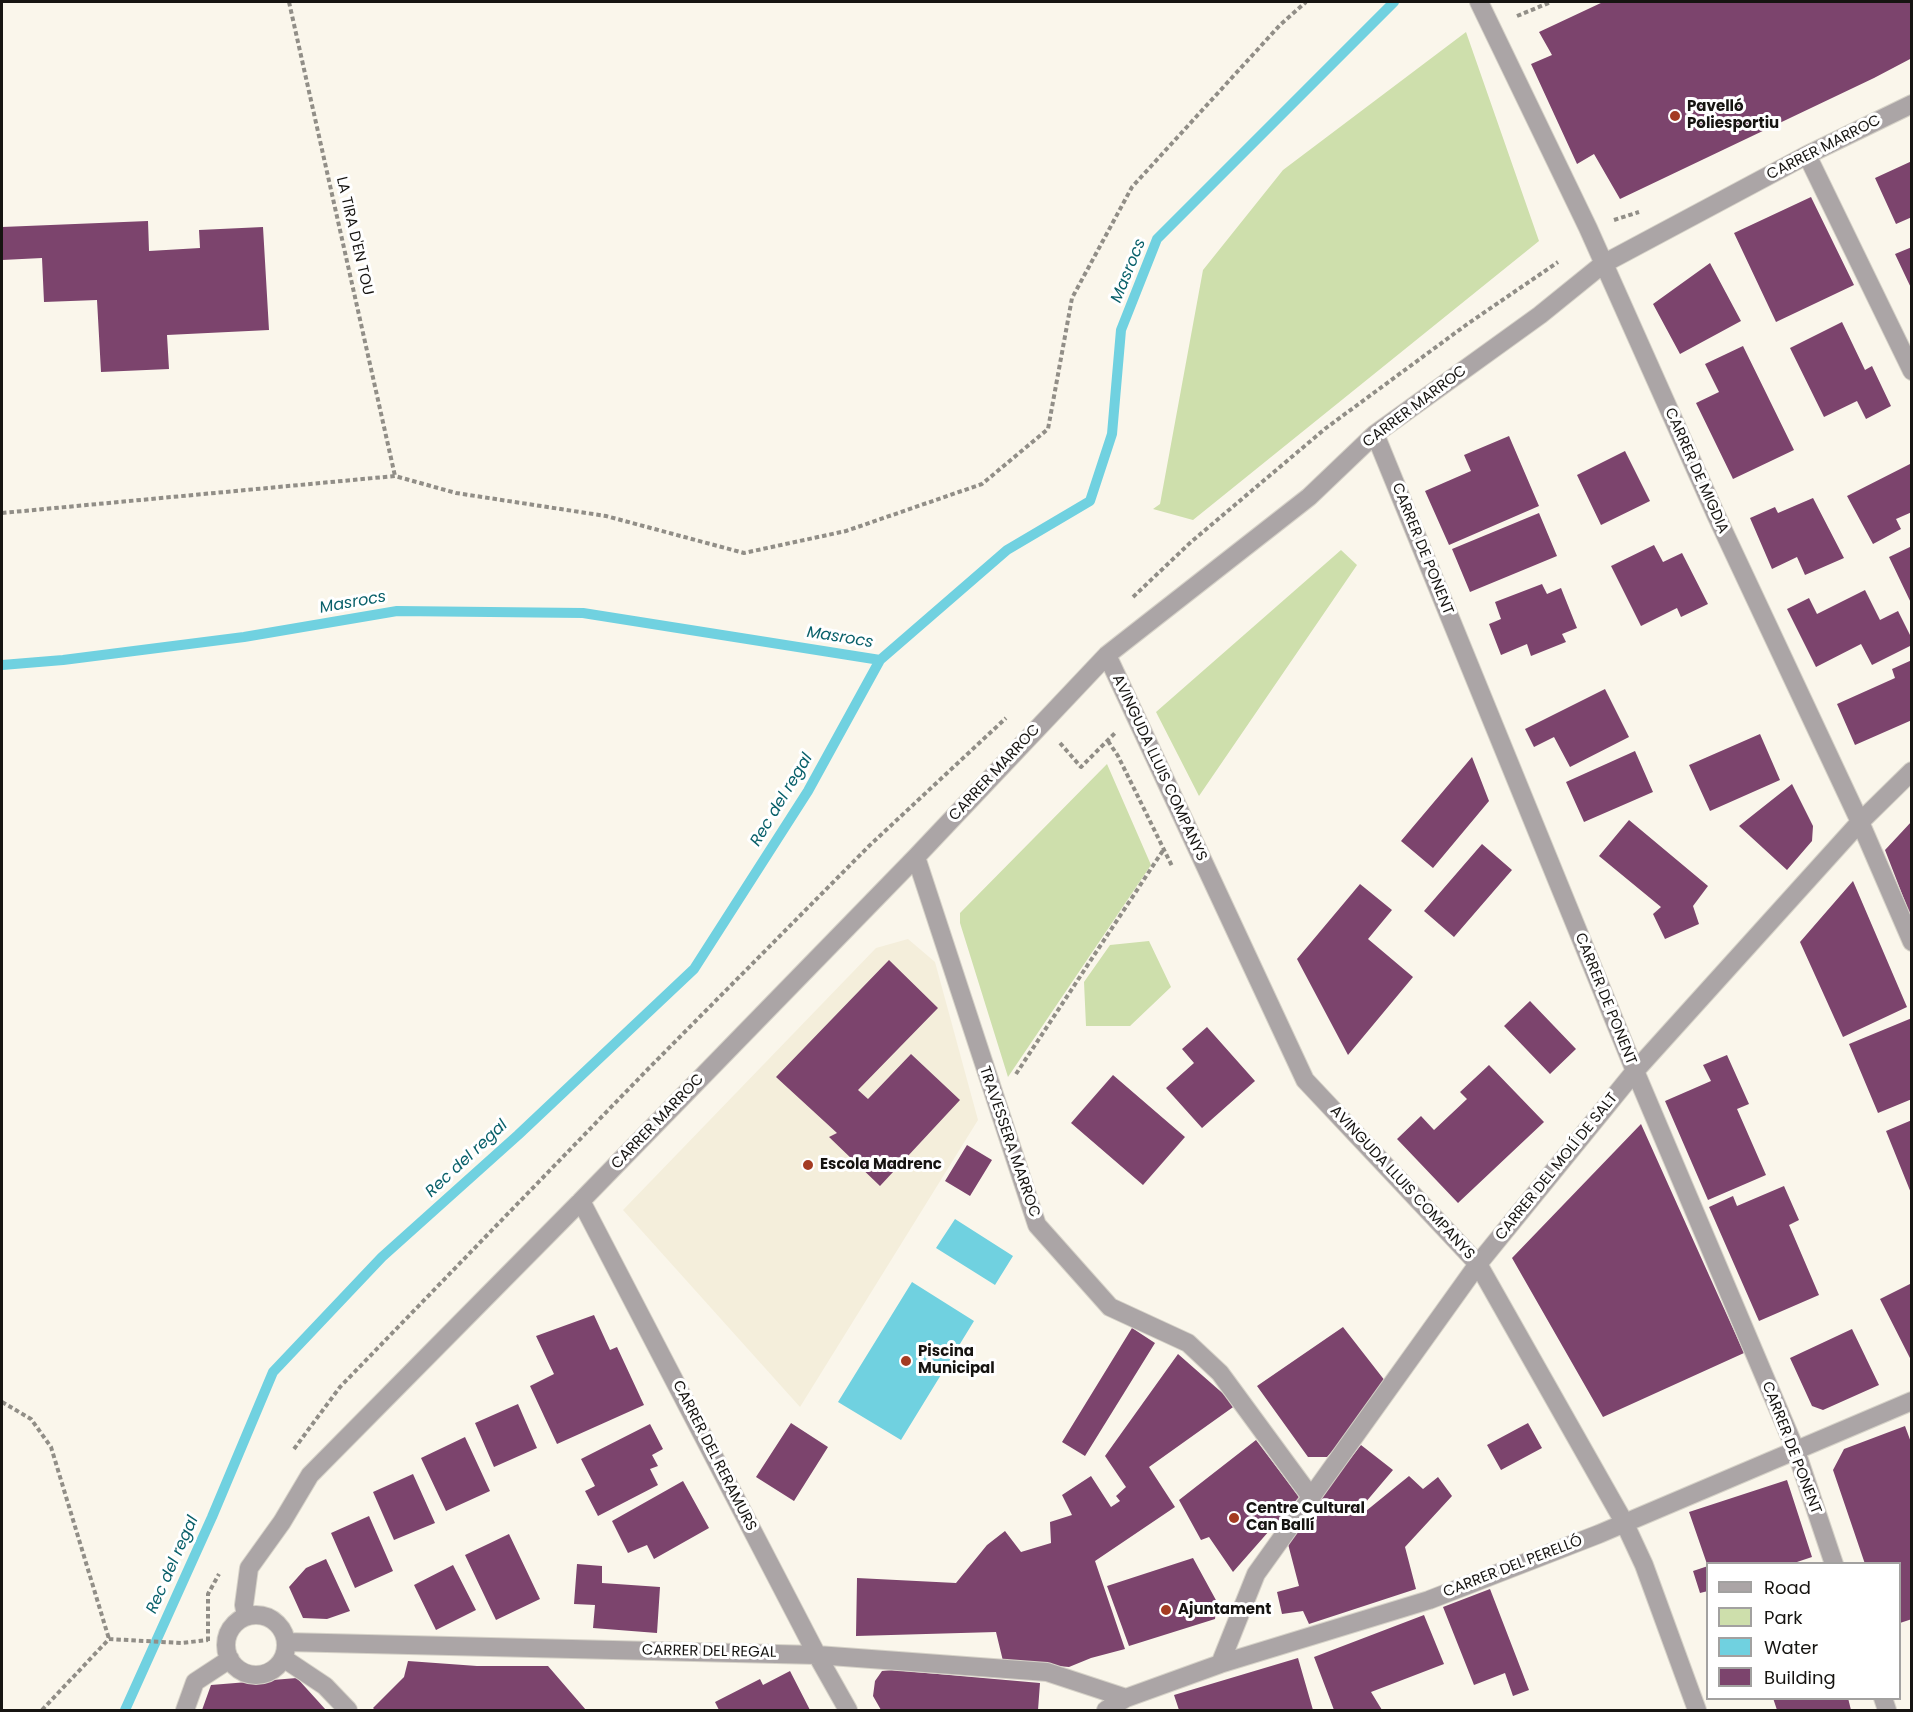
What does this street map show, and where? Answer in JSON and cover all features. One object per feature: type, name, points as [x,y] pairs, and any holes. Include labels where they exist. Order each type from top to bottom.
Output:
[{"type":"street","name":"CARRER DE MIGDIA","points":[[1480,4],[1588,228],[1716,515],[1860,822],[1911,942]]},
{"type":"street","name":"CARRER MARROC","points":[[246,1616],[244,1605],[249,1568],[282,1522],[310,1476],[916,857],[1107,655],[1309,497],[1375,434],[1540,315],[1603,264],[1807,155],[1911,104]]},
{"type":"street","points":[[1807,155],[1911,371]]},
{"type":"street","name":"CARRER DE PONENT","points":[[1375,434],[1635,1071],[1796,1451],[1834,1562]]},
{"type":"street","name":"AVINGUDA LLUIS COMPANYS","points":[[1107,655],[1305,1080],[1478,1264],[1624,1522],[1644,1565],[1697,1710]]},
{"type":"street","name":"CARRER DEL MOLÍ DE SALT","points":[[1220,1664],[1256,1574],[1478,1264],[1635,1071],[1860,822],[1911,771]]},
{"type":"street","name":"TRAVESSERA MARROC","points":[[916,857],[1037,1225],[1110,1307],[1188,1343],[1220,1373],[1311,1497]]},
{"type":"street","name":"CARRER DEL RERAMURS","points":[[581,1201],[817,1655],[848,1710]]},
{"type":"street","name":"CARRER DEL PERELLÓ","points":[[1106,1710],[1126,1698],[1220,1664],[1428,1600],[1599,1534],[1911,1401]]},
{"type":"street","points":[[285,1650],[271,1671],[257,1674],[242,1671],[230,1659],[226,1646],[228,1634],[236,1622],[246,1616],[257,1614],[271,1618],[280,1626],[285,1650],[348,1710]]},
{"type":"street","name":"CARRER DEL REGAL","points":[[285,1650],[817,1655],[1047,1672],[1126,1698]]},
{"type":"street","points":[[185,1710],[195,1682],[230,1659]]},
{"type":"path","name":"LA TIRA D'EN TOU","points":[[289,2],[395,476]]},
{"type":"path","points":[[2,513],[395,476],[456,493],[606,516],[744,553],[846,531],[982,484],[1048,429],[1072,298],[1132,187],[1280,25],[1306,2]]},
{"type":"path","points":[[1491,27],[1551,2]]},
{"type":"path","points":[[1131,599],[1191,542],[1326,428],[1466,325],[1562,260],[1571,252],[1588,228]]},
{"type":"path","points":[[292,1452],[340,1387],[649,1068],[869,846],[1015,710]]},
{"type":"path","points":[[1108,741],[1118,756],[1174,870]]},
{"type":"path","points":[[996,1104],[1164,849]]},
{"type":"path","points":[[2,1402],[31,1419],[51,1448],[110,1639]]},
{"type":"path","points":[[209,1640],[208,1594],[219,1573]]},
{"type":"path","points":[[42,1710],[110,1639],[181,1643]]},
{"type":"shaded area","name":"Escola Madrenc","points":[[908,939],[935,962],[978,1120],[800,1407],[623,1210],[876,948]]},
{"type":"green space","points":[[1466,32],[1539,241],[1193,520],[1153,509],[1160,504],[1203,270],[1283,170]]},
{"type":"green space","points":[[1341,550],[1357,565],[1199,796],[1156,712]]},
{"type":"green space","points":[[1107,764],[1151,865],[1008,1077],[960,923],[960,913]]},
{"type":"green space","points":[[1149,941],[1171,987],[1130,1026],[1086,1026],[1084,982],[1110,945]]},
{"type":"water","points":[[955,1219],[1013,1256],[995,1285],[936,1248]]},
{"type":"water","name":"Piscina Municipal","points":[[912,1282],[974,1321],[901,1440],[838,1402]]},
{"type":"building","name":"Pavelló Poliesportiu","points":[[1603,2],[1912,2],[1912,58],[1620,199],[1594,154],[1577,164],[1531,64],[1552,55],[1539,32]]},
{"type":"building","points":[[1912,161],[1912,217],[1896,224],[1875,178]]},
{"type":"building","points":[[1811,197],[1854,285],[1776,322],[1734,233]]},
{"type":"building","points":[[148,221],[149,251],[200,248],[199,230],[263,227],[269,330],[167,335],[169,369],[101,372],[97,300],[44,302],[42,258],[2,260],[2,227]]},
{"type":"building","points":[[1912,247],[1912,290],[1895,254]]},
{"type":"building","points":[[1710,263],[1741,321],[1680,354],[1653,304]]},
{"type":"building","points":[[1842,322],[1865,370],[1872,366],[1891,406],[1866,419],[1857,401],[1824,417],[1790,348]]},
{"type":"building","points":[[1743,346],[1794,450],[1733,479],[1696,403],[1719,392],[1705,364]]},
{"type":"building","points":[[1509,436],[1539,506],[1449,545],[1425,491],[1471,471],[1464,455]]},
{"type":"building","points":[[1625,451],[1650,501],[1601,525],[1577,475]]},
{"type":"building","points":[[1912,463],[1912,512],[1896,519],[1901,529],[1873,544],[1847,496]]},
{"type":"building","points":[[1813,498],[1844,558],[1805,575],[1797,557],[1772,569],[1750,518],[1775,507],[1778,513]]},
{"type":"building","points":[[1539,513],[1557,556],[1470,592],[1452,549]]},
{"type":"building","points":[[1654,545],[1663,562],[1682,553],[1708,604],[1681,617],[1677,608],[1641,626],[1611,566]]},
{"type":"building","points":[[1912,546],[1912,605],[1889,557]]},
{"type":"building","points":[[1542,584],[1547,594],[1561,588],[1577,628],[1562,634],[1566,642],[1531,656],[1527,644],[1501,655],[1489,624],[1501,619],[1495,602]]},
{"type":"building","points":[[1865,590],[1880,620],[1898,611],[1912,639],[1912,645],[1872,665],[1861,644],[1816,667],[1787,609],[1809,598],[1817,614]]},
{"type":"building","points":[[1912,660],[1912,720],[1855,745],[1837,704],[1895,678],[1892,669]]},
{"type":"building","points":[[1605,689],[1629,737],[1570,767],[1554,737],[1534,747],[1525,729]]},
{"type":"building","points":[[1760,734],[1780,780],[1710,811],[1689,765]]},
{"type":"building","points":[[1635,751],[1653,792],[1584,822],[1566,782]]},
{"type":"building","points":[[1472,757],[1489,801],[1433,868],[1401,841]]},
{"type":"building","points":[[1792,784],[1813,826],[1812,841],[1787,870],[1739,826]]},
{"type":"building","points":[[1629,820],[1708,886],[1693,906],[1699,924],[1665,939],[1653,914],[1661,907],[1599,856]]},
{"type":"building","points":[[1912,821],[1912,917],[1911,917],[1885,850]]},
{"type":"building","points":[[1482,844],[1512,870],[1454,937],[1424,911]]},
{"type":"building","points":[[1853,881],[1907,1007],[1843,1037],[1800,942]]},
{"type":"building","points":[[1360,884],[1392,910],[1368,939],[1413,977],[1348,1055],[1297,959]]},
{"type":"building","points":[[889,960],[938,1008],[858,1090],[868,1099],[911,1054],[960,1100],[880,1186],[829,1137],[837,1133],[776,1077]]},
{"type":"building","points":[[1530,1001],[1576,1049],[1550,1074],[1504,1026]]},
{"type":"building","points":[[1912,1018],[1912,1099],[1878,1113],[1849,1044]]},
{"type":"building","points":[[1207,1027],[1255,1081],[1202,1128],[1166,1088],[1194,1063],[1182,1049]]},
{"type":"building","points":[[1727,1055],[1749,1104],[1737,1109],[1766,1175],[1708,1200],[1665,1101],[1711,1081],[1703,1065]]},
{"type":"building","points":[[1489,1065],[1544,1122],[1458,1203],[1397,1139],[1421,1116],[1434,1130],[1467,1099],[1460,1092]]},
{"type":"building","points":[[1113,1075],[1185,1137],[1143,1185],[1071,1123]]},
{"type":"building","points":[[1912,1120],[1912,1193],[1911,1193],[1886,1131]]},
{"type":"building","points":[[1641,1124],[1744,1353],[1603,1417],[1512,1258]]},
{"type":"building","points":[[967,1145],[992,1160],[970,1196],[945,1181]]},
{"type":"building","points":[[1784,1186],[1799,1220],[1789,1225],[1819,1295],[1759,1321],[1709,1207],[1733,1196],[1737,1206]]},
{"type":"building","points":[[1912,1283],[1912,1362],[1880,1299]]},
{"type":"building","points":[[594,1315],[610,1350],[617,1347],[644,1405],[557,1444],[530,1386],[554,1374],[536,1336]]},
{"type":"building","points":[[1343,1327],[1389,1386],[1327,1457],[1308,1457],[1257,1386]]},
{"type":"building","points":[[1132,1328],[1155,1343],[1085,1456],[1062,1442]]},
{"type":"building","points":[[1852,1329],[1879,1385],[1823,1410],[1812,1406],[1790,1358]]},
{"type":"building","points":[[1178,1354],[1236,1405],[1149,1467],[1175,1507],[1095,1561],[1125,1649],[1091,1658],[1069,1667],[1003,1661],[996,1632],[856,1636],[857,1578],[956,1583],[987,1545],[1005,1531],[1021,1552],[1051,1543],[1050,1522],[1072,1515],[1062,1495],[1091,1476],[1111,1507],[1120,1501],[1116,1496],[1126,1487],[1105,1456]]},
{"type":"building","points":[[518,1404],[537,1448],[494,1467],[475,1423]]},
{"type":"building","points":[[791,1423],[828,1447],[794,1501],[756,1477]]},
{"type":"building","points":[[1528,1423],[1542,1448],[1501,1470],[1487,1445]]},
{"type":"building","points":[[650,1424],[663,1449],[652,1455],[658,1466],[650,1469],[658,1485],[598,1516],[585,1491],[595,1486],[581,1459]]},
{"type":"building","points":[[1905,1426],[1912,1445],[1912,1619],[1901,1623],[1901,1562],[1864,1562],[1833,1470],[1844,1449]]},
{"type":"building","points":[[465,1437],[490,1491],[446,1511],[421,1458]]},
{"type":"building","name":"Centre Cultural Can Ballí","points":[[1256,1440],[1299,1497],[1233,1572],[1209,1537],[1201,1540],[1179,1500]]},
{"type":"building","points":[[1361,1445],[1393,1470],[1365,1503],[1366,1511],[1409,1476],[1423,1489],[1438,1477],[1452,1496],[1405,1547],[1416,1589],[1309,1624],[1303,1611],[1282,1614],[1277,1592],[1299,1586],[1288,1544],[1306,1515]]},
{"type":"building","points":[[413,1474],[435,1523],[394,1540],[373,1492]]},
{"type":"building","points":[[1787,1480],[1812,1557],[1797,1562],[1706,1562],[1689,1512]]},
{"type":"building","points":[[683,1481],[709,1528],[654,1559],[647,1545],[628,1553],[612,1521]]},
{"type":"building","points":[[369,1516],[393,1571],[355,1588],[331,1533]]},
{"type":"building","points":[[509,1534],[540,1599],[496,1620],[465,1555]]},
{"type":"building","name":"Ajuntament","points":[[1193,1558],[1217,1602],[1215,1619],[1129,1646],[1107,1586]]},
{"type":"building","points":[[326,1559],[350,1611],[327,1619],[303,1618],[289,1587],[306,1568]]},
{"type":"building","points":[[577,1564],[602,1566],[602,1583],[660,1587],[657,1633],[593,1628],[595,1605],[574,1604]]},
{"type":"building","points":[[453,1565],[476,1610],[436,1630],[414,1585]]},
{"type":"building","points":[[1706,1567],[1706,1592],[1700,1593],[1693,1571]]},
{"type":"building","points":[[1490,1589],[1529,1690],[1513,1696],[1505,1673],[1474,1685],[1443,1607]]},
{"type":"building","points":[[1424,1615],[1444,1664],[1371,1692],[1382,1710],[1334,1710],[1314,1657]]},
{"type":"building","points":[[1298,1658],[1313,1710],[1179,1710],[1174,1695]]},
{"type":"building","points":[[408,1661],[477,1666],[548,1666],[586,1710],[375,1710],[373,1708],[404,1677]]},
{"type":"building","points":[[790,1671],[810,1710],[719,1710],[715,1702],[760,1679],[763,1685]]},
{"type":"building","points":[[882,1671],[1040,1683],[1038,1710],[881,1710],[873,1696],[875,1681]]},
{"type":"building","points":[[297,1678],[326,1710],[202,1710],[211,1685]]},
{"type":"building","points":[[1774,1700],[1848,1700],[1851,1710],[1777,1710]]},
{"type":"waterway","name":"Masrocs","points":[[2,665],[63,660],[244,637],[397,611],[583,613],[880,660],[1007,550],[1090,501],[1112,434],[1121,330],[1157,239],[1394,2]]},
{"type":"waterway","name":"Rec del regal","points":[[125,1710],[212,1517],[273,1372],[382,1257],[518,1135],[694,969],[808,791],[880,660]]},
{"type":"place","name":"Pavelló Poliesportiu","points":[[1675,116]]},
{"type":"place","name":"Escola Madrenc","points":[[808,1165]]},
{"type":"place","name":"Piscina Municipal","points":[[906,1361]]},
{"type":"place","name":"Centre Cultural Can Ballí","points":[[1234,1518]]},
{"type":"place","name":"Ajuntament","points":[[1166,1610]]}]
